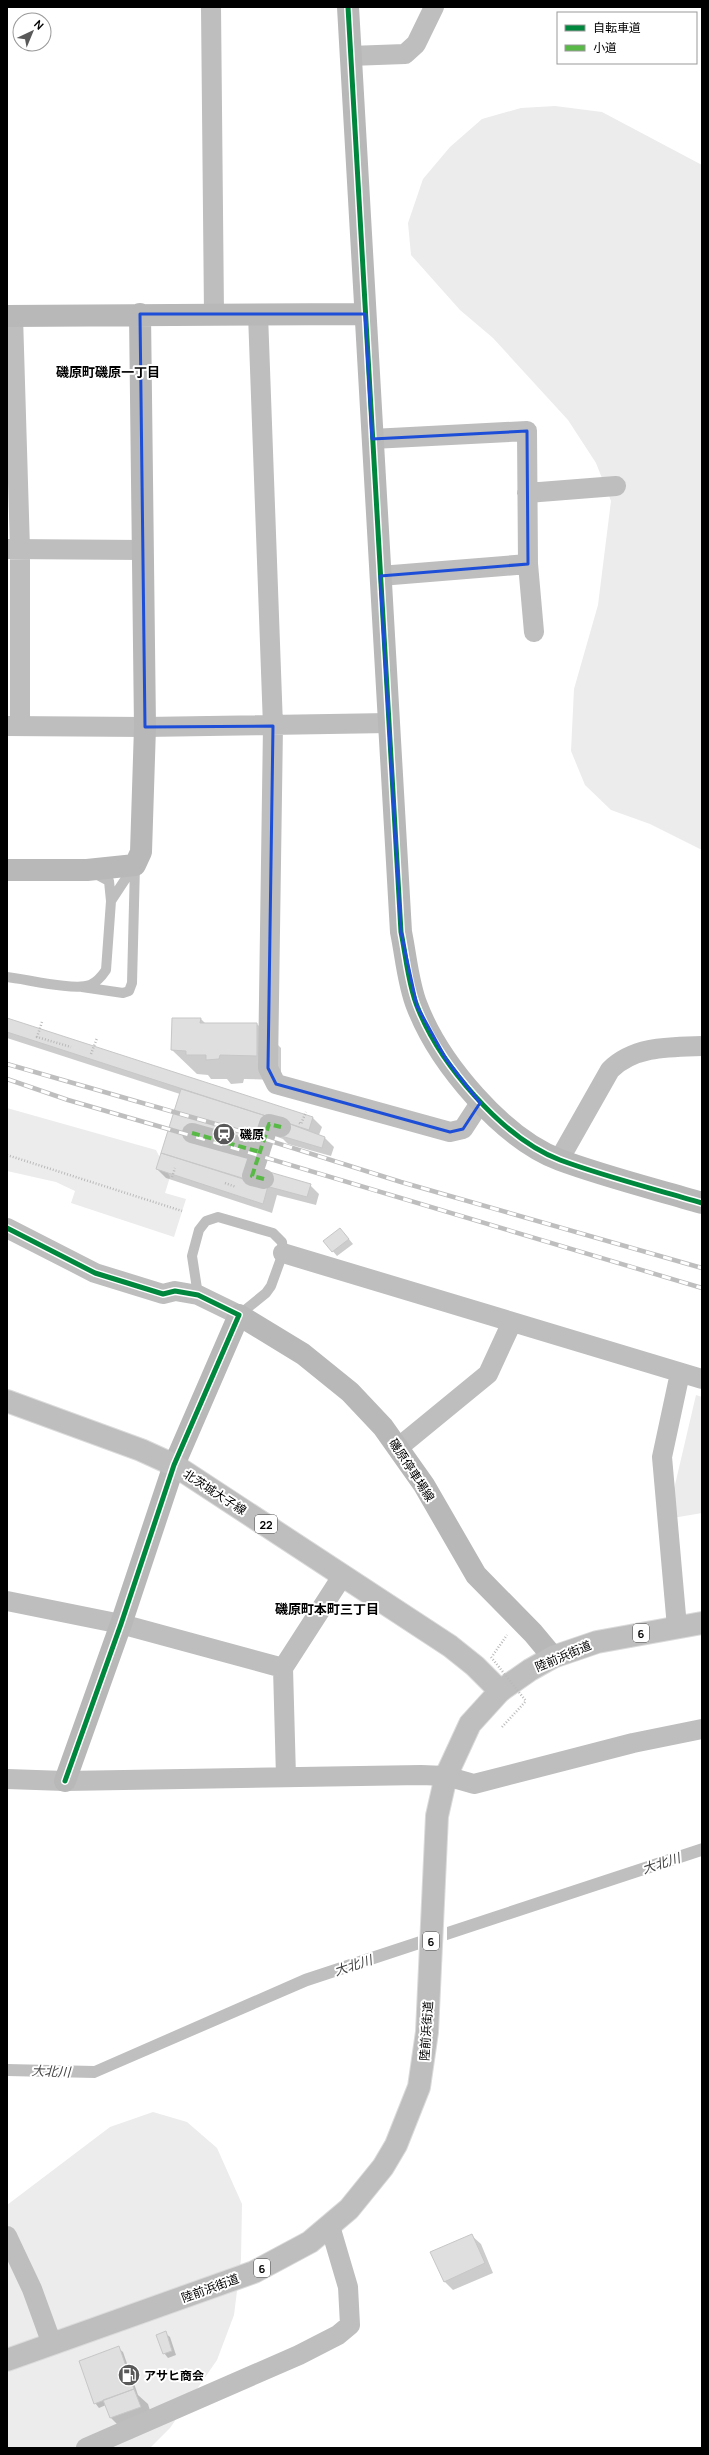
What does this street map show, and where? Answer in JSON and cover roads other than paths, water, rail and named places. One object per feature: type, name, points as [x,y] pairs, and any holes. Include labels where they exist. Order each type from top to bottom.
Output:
[{"type":"main road","name":"北茨城大子線","points":[[7,1401],[141,1450],[174,1465],[450,1646],[484,1674],[500,1691]]},
{"type":"main road","name":"陸前浜街道","points":[[7,2360],[254,2272],[292,2252],[330,2226],[368,2187],[396,2145],[412,2110],[424,2065],[437,1816],[446,1776],[470,1724],[500,1691],[530,1670],[553,1657],[597,1642],[702,1623]]},
{"type":"street","points":[[211,7],[214,314]]},
{"type":"street","points":[[348,7],[400,932],[417,1006],[446,1060],[480,1103],[506,1126],[559,1160],[702,1203]]},
{"type":"street","points":[[350,56],[405,54],[416,44],[434,7]]},
{"type":"street","points":[[7,870],[87,870],[135,865],[141,852],[143,840],[145,728],[140,314]]},
{"type":"street","points":[[365,314],[140,314],[10,316],[13,549],[13,726],[145,728],[389,723]]},
{"type":"street","points":[[258,314],[273,726],[268,1068],[276,1084],[450,1132],[463,1129],[480,1103]]},
{"type":"street","points":[[372,439],[526,431],[528,564],[534,632]]},
{"type":"street","points":[[527,493],[616,486]]},
{"type":"street","points":[[13,549],[143,550]]},
{"type":"street","points":[[380,576],[528,564]]},
{"type":"street","points":[[559,1160],[610,1070],[620,1060],[644,1052],[702,1046]]},
{"type":"street","points":[[260,1176],[260,1152],[276,1128]]},
{"type":"street","points":[[192,1133],[260,1152]]},
{"type":"street","points":[[7,1228],[95,1274],[163,1294],[174,1291],[198,1295],[239,1315],[174,1465],[121,1624],[64,1781]]},
{"type":"street","points":[[283,1252],[702,1380]]},
{"type":"street","name":"磯原停車場線","points":[[239,1315],[303,1354],[350,1392],[383,1427],[399,1447],[476,1575],[533,1633],[553,1657]]},
{"type":"street","points":[[399,1447],[488,1374],[512,1322]]},
{"type":"street","points":[[677,1627],[662,1457],[680,1373]]},
{"type":"street","points":[[286,1777],[283,1668],[343,1575]]},
{"type":"street","points":[[7,1601],[121,1624],[283,1668]]},
{"type":"street","points":[[7,1778],[64,1781],[446,1776],[474,1784],[633,1743],[702,1730]]},
{"type":"street","points":[[86,2448],[299,2355],[338,2335],[350,2326],[348,2287],[330,2226]]},
{"type":"street","points":[[7,2236],[32,2289],[52,2344]]},
{"type":"lane","points":[[111,901],[135,865]]},
{"type":"lane","points":[[7,977],[123,993],[129,991],[132,983],[135,865]]},
{"type":"lane","points":[[77,987],[90,985],[106,970],[111,901],[109,881],[87,870]]},
{"type":"lane","points":[[198,1295],[192,1256],[199,1230],[206,1221],[218,1217],[273,1233],[282,1242],[283,1252],[268,1289],[239,1315]]},
{"type":"water","name":"大北川","points":[[702,1843],[702,1856],[308,1986],[95,2078],[7,2076],[7,2064],[94,2066],[304,1974]]},
{"type":"railway","points":[[7,1064],[226,1127],[401,1182],[702,1268]]},
{"type":"railway","points":[[7,1079],[68,1100],[702,1288]]},
{"type":"place","name":"磯原","points":[[224,1134]]},
{"type":"place","name":"アサヒ商会","points":[[129,2375]]},
{"type":"district","name":"磯原町磯原一丁目","points":[[108,372]]},
{"type":"district","name":"磯原町本町三丁目","points":[[327,1609]]}]
